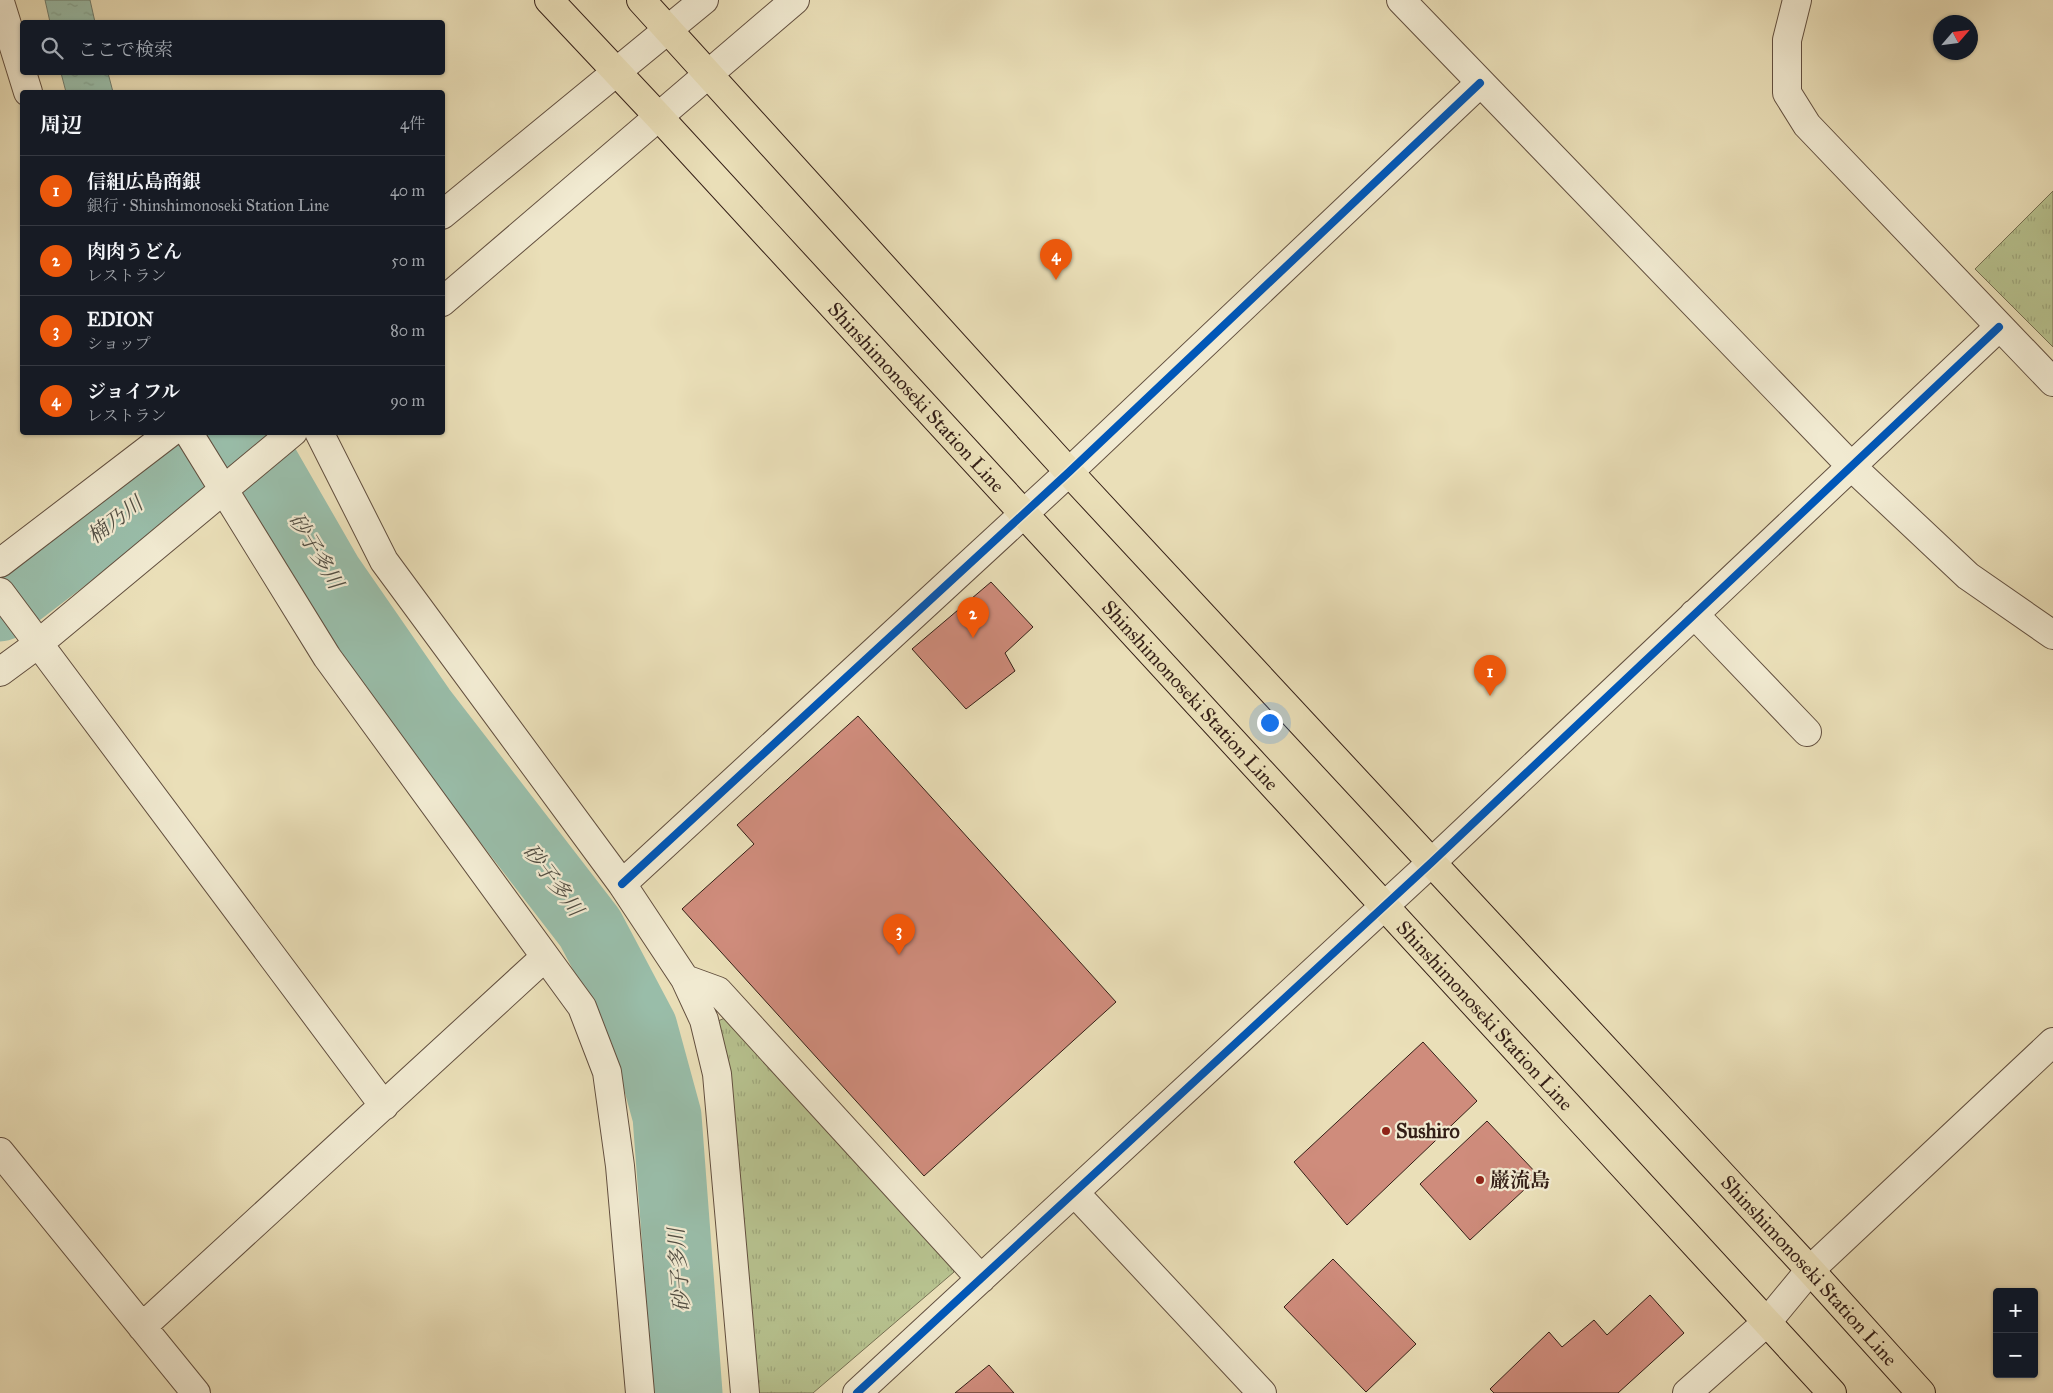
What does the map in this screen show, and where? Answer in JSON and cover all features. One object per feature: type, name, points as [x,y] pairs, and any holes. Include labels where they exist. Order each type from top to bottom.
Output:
[{"type":"main road","name":"Shinshimonoseki Station Line","points":[[549,0],[616,73],[659,116],[1832,1393]]},
{"type":"main road","name":"Shinshimonoseki Station Line","points":[[641,0],[1069,472],[1810,1270],[1921,1393]]},
{"type":"street","points":[[445,212],[704,0]]},
{"type":"street","points":[[445,299],[795,0]]},
{"type":"street","points":[[1401,0],[1851,466],[1968,576],[2053,636]]},
{"type":"street","points":[[1798,0],[1787,40],[1787,93],[1807,125],[2053,382]]},
{"type":"street","points":[[0,2],[20,66]]},
{"type":"street","points":[[23,75],[27,90]]},
{"type":"street","points":[[622,884],[1022,513],[1069,472],[1480,83]]},
{"type":"street","points":[[857,1393],[1432,862],[1999,327]]},
{"type":"street","points":[[0,563],[180,435]]},
{"type":"street","points":[[185,435],[224,482],[327,658],[582,1006],[607,1072],[620,1166],[640,1393]]},
{"type":"street","points":[[0,672],[31,634],[224,482],[289,435]]},
{"type":"street","points":[[321,435],[384,561],[622,884],[684,979],[704,1020],[716,1074],[745,1393]]},
{"type":"street","points":[[0,592],[384,1106]]},
{"type":"street","points":[[1694,614],[1807,732]]},
{"type":"street","points":[[142,1327],[545,957]]},
{"type":"street","points":[[684,979],[718,991],[980,1279]]},
{"type":"street","points":[[1687,1393],[1767,1322],[1810,1270],[2053,1042]]},
{"type":"street","points":[[0,1152],[196,1393]]},
{"type":"street","points":[[1075,1193],[1262,1393]]},
{"type":"green space","points":[[2053,191],[2053,347],[1975,269]]},
{"type":"green space","points":[[734,1014],[951,1255],[954,1272],[813,1393],[758,1393],[718,1021]]},
{"type":"water","points":[[45,0],[90,0],[95,20],[50,20]]},
{"type":"water","points":[[62,75],[109,75],[112,90],[65,90]]},
{"type":"building","points":[[991,582],[1033,627],[1005,653],[1015,671],[966,709],[912,649]]},
{"type":"building","points":[[858,716],[1116,1002],[924,1176],[682,909],[754,844],[737,825]]},
{"type":"building","name":"Sushiro","points":[[1423,1042],[1477,1101],[1347,1225],[1294,1162]]},
{"type":"building","name":"巌流島","points":[[1487,1121],[1539,1176],[1470,1240],[1420,1184]]},
{"type":"building","points":[[1333,1259],[1416,1344],[1366,1392],[1284,1307]]},
{"type":"building","points":[[1650,1295],[1684,1333],[1618,1393],[1494,1393],[1490,1389],[1549,1332],[1562,1347],[1594,1320],[1607,1335]]},
{"type":"building","points":[[989,1365],[1014,1393],[955,1393]]},
{"type":"waterway","name":"楠乃川","points":[[0,607],[226,435]]},
{"type":"waterway","name":"砂子多川","points":[[248,435],[329,576],[421,709],[590,928],[643,1028],[667,1116],[688,1393]]},
{"type":"cycle path","points":[[622,884],[1069,472],[1480,83]]},
{"type":"cycle path","points":[[857,1393],[1432,862],[1999,327]]},
{"type":"place","name":"ジョイフル","points":[[1056,280]]},
{"type":"place","name":"肉肉うどん","points":[[973,638]]},
{"type":"place","name":"信組広島商銀","points":[[1490,696]]},
{"type":"place","name":"EDION","points":[[899,955]]},
{"type":"place","name":"Sushiro","points":[[1386,1131]]},
{"type":"place","name":"巌流島","points":[[1480,1180]]}]
